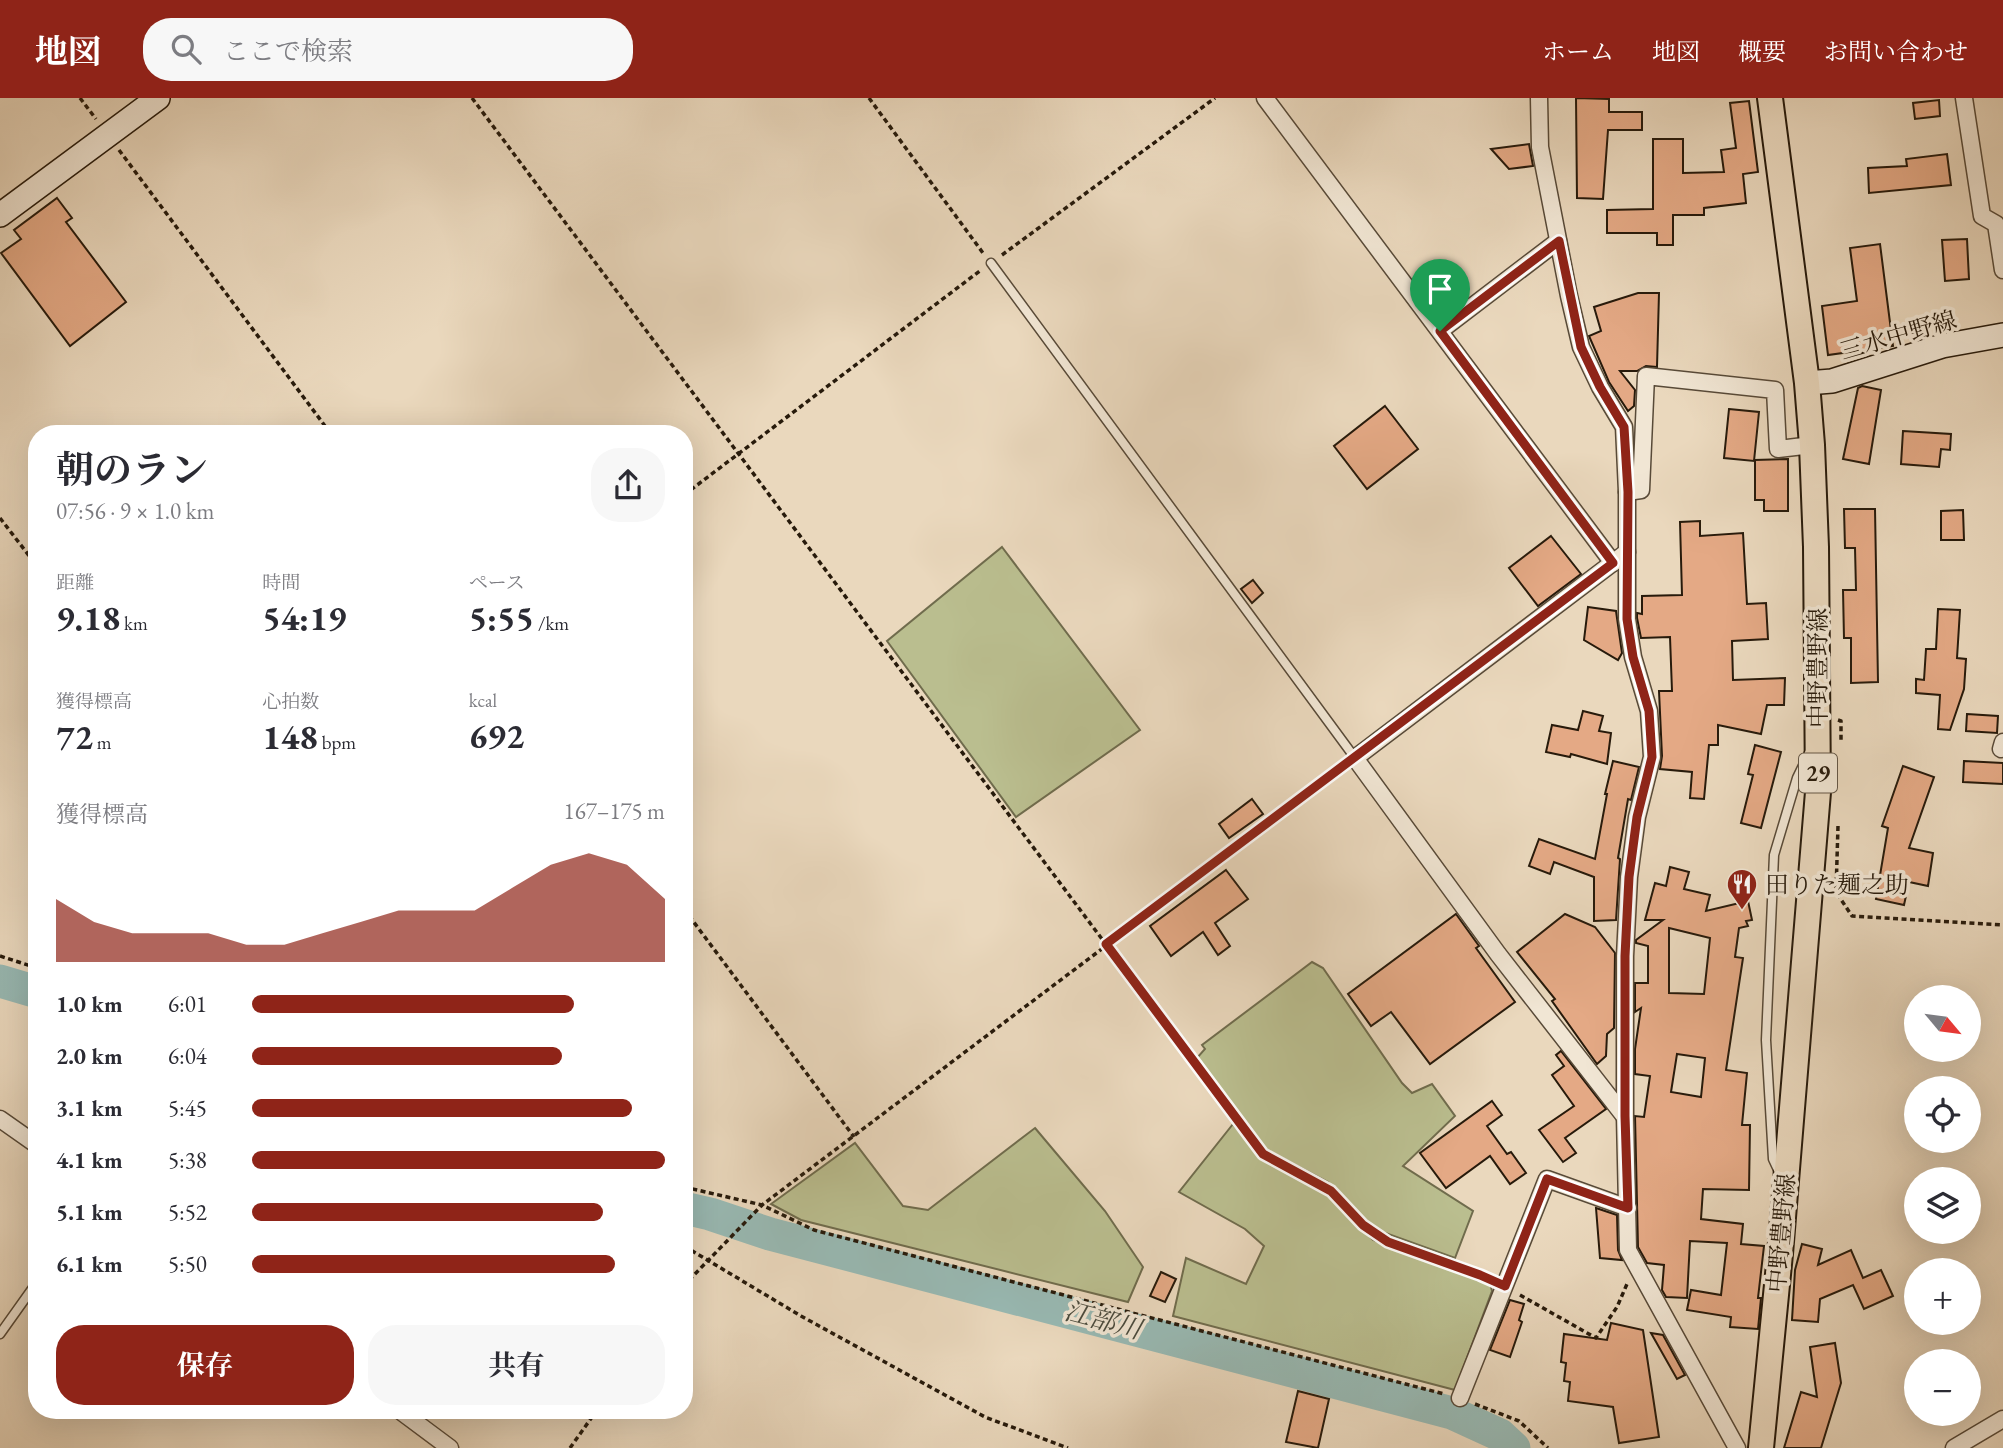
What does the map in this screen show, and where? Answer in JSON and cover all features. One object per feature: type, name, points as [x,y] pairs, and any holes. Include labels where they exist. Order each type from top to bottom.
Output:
[{"type":"main road","points":[[0,215],[158,98]]},
{"type":"main road","name":"中野豊野線","points":[[1762,1448],[1818,792],[1816,547],[1812,445],[1807,383],[1770,98]]},
{"type":"main road","name":"三水中野線","points":[[1807,383],[1832,381],[1942,345],[2003,335]]},
{"type":"street","points":[[1265,98],[1613,563]]},
{"type":"street","points":[[1539,98],[1540,146],[1581,347],[1600,387],[1624,427],[1628,492],[1627,619],[1633,657],[1649,711],[1652,757],[1637,817],[1629,877],[1625,956],[1628,1250],[1737,1448]]},
{"type":"street","points":[[1964,98],[1982,216],[1996,224],[2003,270]]},
{"type":"street","points":[[1440,331],[1559,241]]},
{"type":"street","points":[[1628,492],[1641,490],[1646,376],[1775,390],[1778,449],[1812,445]]},
{"type":"street","points":[[1625,1116],[1498,954],[1355,758],[1627,552]]},
{"type":"street","points":[[0,1119],[28,1139]]},
{"type":"street","points":[[1460,1398],[1547,1179],[1628,1208]]},
{"type":"street","points":[[411,1419],[450,1448]]},
{"type":"street","points":[[1954,1448],[2003,1419]]},
{"type":"lane","points":[[991,263],[1355,758]]},
{"type":"lane","points":[[1785,1187],[1773,1159],[1766,1040],[1774,855],[1797,778],[1818,737]]},
{"type":"lane","points":[[0,1334],[28,1295]]},
{"type":"path","points":[[80,98],[324,425]]},
{"type":"path","points":[[472,98],[1263,1154],[1331,1191],[1363,1225],[1388,1242],[1505,1286],[1596,1338],[1627,1287],[1628,1250]]},
{"type":"path","points":[[869,98],[991,263]]},
{"type":"path","points":[[693,488],[1214,98]]},
{"type":"path","points":[[0,518],[28,554]]},
{"type":"path","points":[[1818,710],[1841,721],[1841,748]]},
{"type":"path","points":[[693,1277],[762,1205],[1355,758]]},
{"type":"path","points":[[1839,813],[1836,892],[1852,916],[2003,925]]},
{"type":"path","points":[[693,921],[854,1137]]},
{"type":"path","points":[[0,956],[28,965]]},
{"type":"path","points":[[693,1189],[762,1205],[814,1230],[1460,1398],[1519,1421],[1548,1448]]},
{"type":"path","points":[[693,1251],[800,1316],[985,1417],[1068,1448]]},
{"type":"path","points":[[570,1448],[591,1419]]},
{"type":"green space","points":[[1002,547],[1140,730],[1016,817],[887,641]]},
{"type":"green space","points":[[1312,962],[1323,968],[1402,1083],[1412,1093],[1432,1084],[1455,1116],[1403,1166],[1473,1211],[1455,1258],[1377,1230],[1359,1220],[1328,1182],[1265,1149],[1196,1059],[1205,1049],[1202,1045]]},
{"type":"green space","points":[[1233,1124],[1261,1158],[1326,1194],[1373,1240],[1490,1283],[1492,1291],[1455,1390],[1173,1316],[1186,1258],[1246,1284],[1264,1246],[1245,1229],[1179,1192]]},
{"type":"green space","points":[[1035,1128],[1105,1211],[1143,1267],[1128,1302],[801,1220],[771,1204],[855,1143],[903,1206],[928,1210]]},
{"type":"building","points":[[1576,98],[1609,99],[1609,112],[1642,112],[1642,130],[1608,130],[1603,199],[1577,198]]},
{"type":"building","points":[[1939,100],[1940,116],[1915,119],[1913,103]]},
{"type":"building","points":[[1749,101],[1758,172],[1743,174],[1746,203],[1704,208],[1704,215],[1673,215],[1673,245],[1657,245],[1657,233],[1607,233],[1607,210],[1653,209],[1653,139],[1683,139],[1683,173],[1724,172],[1721,150],[1736,148],[1730,103]]},
{"type":"building","points":[[1529,144],[1533,166],[1509,169],[1491,149]]},
{"type":"building","points":[[1947,154],[1951,185],[1869,193],[1868,168],[1907,166],[1906,159]]},
{"type":"building","points":[[57,198],[72,218],[66,222],[126,302],[70,346],[1,253],[21,239],[14,230]]},
{"type":"building","points":[[1967,239],[1969,279],[1945,281],[1942,240]]},
{"type":"building","points":[[1880,244],[1893,346],[1828,355],[1822,306],[1857,301],[1850,248]]},
{"type":"building","points":[[1638,293],[1659,293],[1657,367],[1646,366],[1637,371],[1620,371],[1635,390],[1634,406],[1628,411],[1609,382],[1589,336],[1601,331],[1594,307]]},
{"type":"building","points":[[1862,386],[1881,390],[1869,464],[1843,459],[1858,388]]},
{"type":"building","points":[[1385,406],[1418,449],[1367,489],[1334,446]]},
{"type":"building","points":[[1729,409],[1759,412],[1754,461],[1724,458]]},
{"type":"building","points":[[1903,431],[1951,434],[1950,450],[1941,449],[1939,467],[1901,464]]},
{"type":"building","points":[[1788,459],[1788,511],[1764,511],[1764,500],[1755,500],[1755,460]]},
{"type":"building","points":[[1844,509],[1875,509],[1878,682],[1851,683],[1851,638],[1844,638],[1843,590],[1856,590],[1855,548],[1845,548]]},
{"type":"building","points":[[1963,510],[1964,540],[1941,540],[1941,511]]},
{"type":"building","points":[[1700,521],[1700,536],[1743,533],[1747,604],[1766,603],[1768,639],[1732,641],[1733,680],[1785,678],[1784,705],[1767,705],[1761,734],[1718,725],[1718,745],[1709,745],[1704,799],[1690,798],[1692,772],[1660,769],[1662,756],[1659,691],[1672,691],[1670,637],[1641,638],[1637,618],[1637,613],[1642,614],[1642,596],[1682,595],[1680,522]]},
{"type":"building","points":[[1551,536],[1581,574],[1538,606],[1509,568]]},
{"type":"building","points":[[1253,580],[1263,593],[1252,603],[1241,589]]},
{"type":"building","points":[[1588,607],[1616,611],[1622,653],[1618,660],[1584,640]]},
{"type":"building","points":[[1938,609],[1960,610],[1957,658],[1966,659],[1964,689],[1950,730],[1938,729],[1940,695],[1916,693],[1916,679],[1924,680],[1926,649],[1936,649]]},
{"type":"building","points":[[1583,711],[1603,716],[1599,731],[1611,733],[1607,764],[1571,754],[1570,757],[1546,752],[1552,725],[1578,730]]},
{"type":"building","points":[[1967,714],[1998,716],[1997,733],[1966,731]]},
{"type":"building","points":[[1755,745],[1781,752],[1761,828],[1741,823],[1753,775],[1748,774]]},
{"type":"building","points":[[1613,761],[1639,767],[1631,800],[1628,799],[1618,858],[1616,920],[1594,921],[1594,877],[1554,862],[1550,874],[1529,866],[1539,839],[1595,859]]},
{"type":"building","points":[[1964,761],[2003,763],[2003,784],[1963,782]]},
{"type":"building","points":[[1903,766],[1934,777],[1909,848],[1933,853],[1928,886],[1909,882],[1904,905],[1876,899],[1888,828],[1882,826]]},
{"type":"building","points":[[1252,799],[1263,814],[1229,838],[1219,824]]},
{"type":"building","points":[[1670,867],[1689,872],[1684,889],[1710,895],[1706,911],[1748,901],[1752,920],[1746,921],[1748,926],[1739,928],[1735,957],[1743,958],[1726,1070],[1747,1073],[1742,1125],[1750,1125],[1749,1190],[1703,1189],[1701,1219],[1743,1224],[1741,1244],[1764,1246],[1758,1298],[1761,1298],[1758,1329],[1730,1327],[1731,1317],[1687,1310],[1691,1290],[1721,1295],[1727,1243],[1690,1241],[1687,1298],[1666,1297],[1662,1290],[1664,1265],[1647,1263],[1638,1247],[1635,1116],[1644,1117],[1650,1076],[1635,1074],[1635,1049],[1641,1008],[1635,1012],[1635,983],[1648,983],[1648,946],[1636,943],[1636,940],[1663,920],[1645,920],[1655,883],[1666,886]],"holes":[[[1669,928],[1710,938],[1704,994],[1669,993]],[[1677,1054],[1705,1058],[1701,1097],[1671,1092]]]},
{"type":"building","points":[[1226,870],[1248,899],[1215,923],[1230,946],[1218,955],[1203,932],[1171,956],[1150,926]]},
{"type":"building","points":[[1456,914],[1479,946],[1476,948],[1515,1002],[1430,1064],[1391,1012],[1371,1026],[1348,994]]},
{"type":"building","points":[[1565,914],[1595,927],[1615,953],[1614,1028],[1607,1034],[1606,1056],[1597,1064],[1552,1001],[1555,999],[1517,952]]},
{"type":"building","points":[[1561,1051],[1606,1109],[1565,1138],[1576,1153],[1563,1162],[1539,1130],[1574,1106],[1552,1075],[1564,1066],[1556,1055]]},
{"type":"building","points":[[1492,1101],[1502,1115],[1487,1126],[1507,1154],[1511,1152],[1526,1173],[1510,1184],[1490,1156],[1446,1188],[1420,1153]]},
{"type":"building","points":[[1596,1208],[1617,1215],[1618,1250],[1622,1260],[1600,1258]]},
{"type":"building","points":[[1802,1244],[1822,1249],[1818,1265],[1851,1250],[1863,1278],[1881,1270],[1893,1296],[1864,1309],[1853,1285],[1820,1299],[1818,1322],[1792,1320],[1795,1270]]},
{"type":"building","points":[[1161,1272],[1176,1279],[1165,1302],[1150,1296]]},
{"type":"building","points":[[1510,1300],[1524,1304],[1519,1320],[1522,1322],[1510,1357],[1490,1350]]},
{"type":"building","points":[[1611,1323],[1643,1330],[1659,1437],[1619,1443],[1613,1407],[1568,1401],[1570,1382],[1564,1381],[1566,1363],[1561,1362],[1564,1334],[1607,1340]]},
{"type":"building","points":[[1651,1333],[1663,1335],[1685,1375],[1677,1379]]},
{"type":"building","points":[[1835,1343],[1841,1383],[1821,1448],[1784,1448],[1801,1392],[1817,1397],[1810,1347]]},
{"type":"building","points":[[1298,1391],[1329,1399],[1318,1448],[1286,1442]]},
{"type":"waterway","name":"江部川","points":[[0,981],[28,989]]},
{"type":"waterway","name":"江部川","points":[[693,1210],[770,1234],[1452,1413],[1500,1435],[1514,1448]]},
{"type":"place","name":"田りた麺之助","points":[[1742,911]]},
{"type":"route","points":[[1559,241],[1581,347],[1600,387],[1624,427],[1628,492],[1627,619],[1633,657],[1649,711],[1652,757],[1637,817],[1629,877],[1625,956],[1628,1208],[1547,1179],[1505,1286],[1388,1242],[1363,1225],[1331,1191],[1263,1154],[1106,944],[1613,563],[1440,331],[1559,241]]}]
